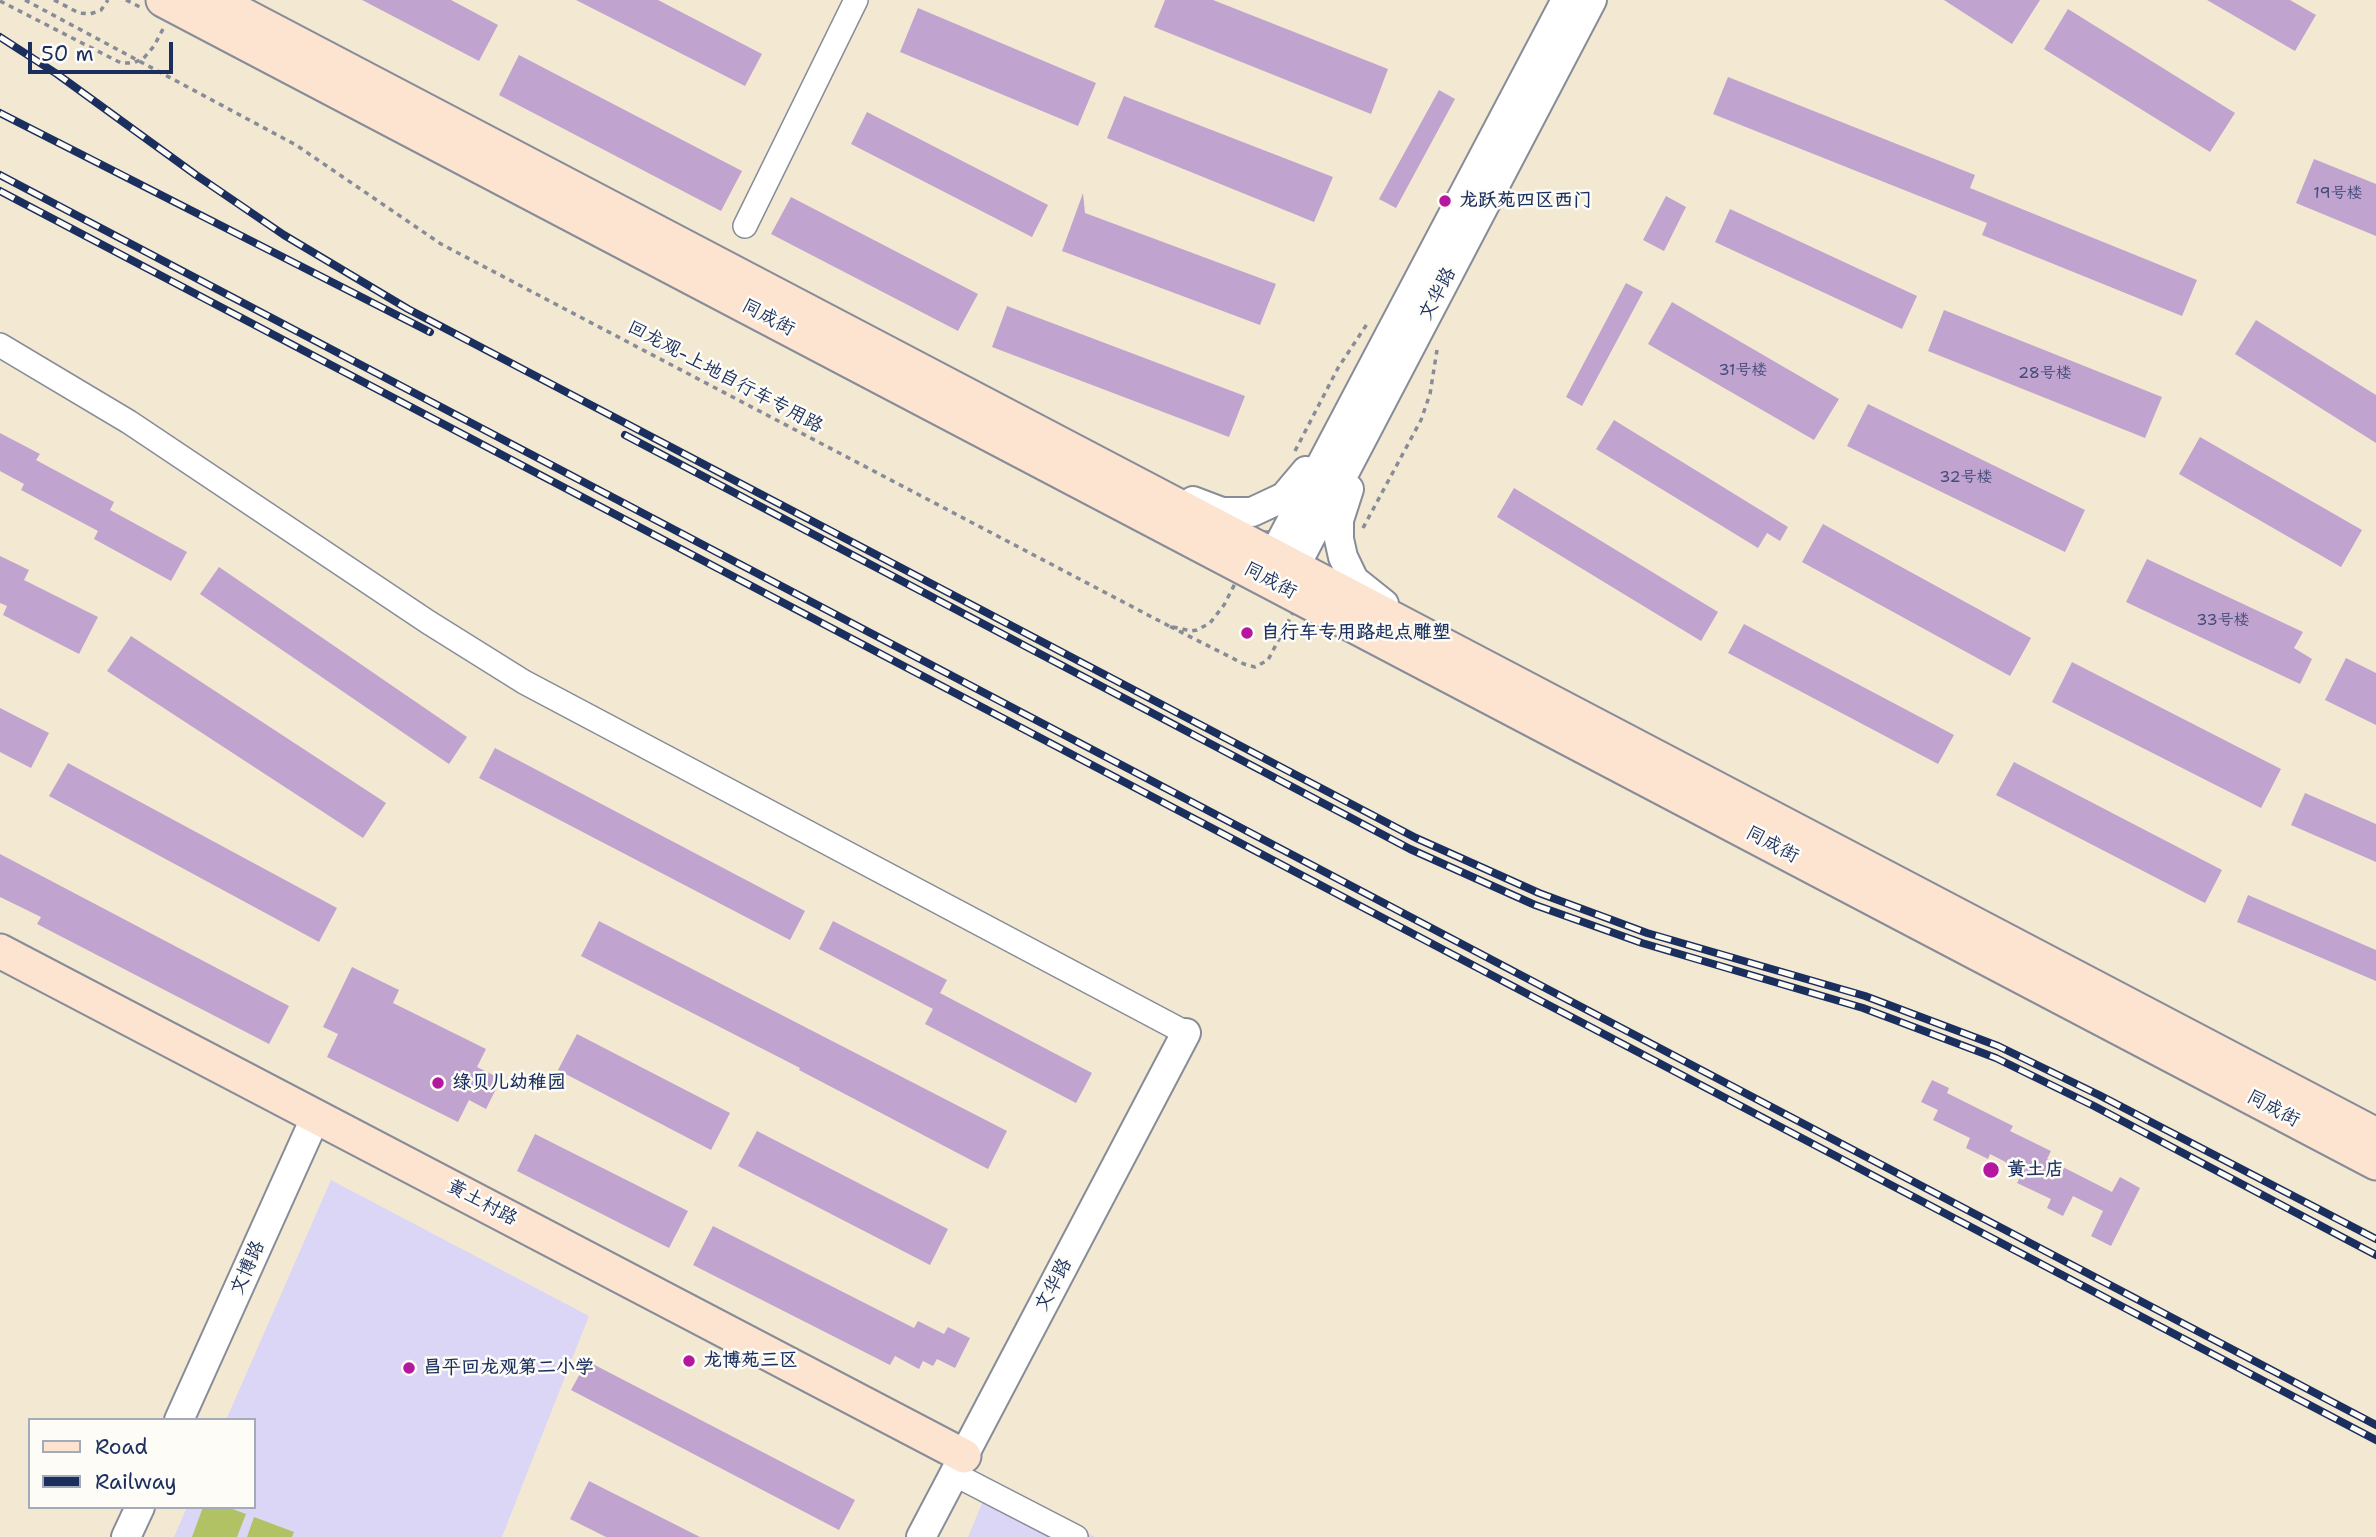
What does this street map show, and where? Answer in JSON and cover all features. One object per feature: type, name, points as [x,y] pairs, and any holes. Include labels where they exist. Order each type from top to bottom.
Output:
[{"type":"main road","name":"同成街","points":[[215,0],[1031,428],[1273,583],[1543,698],[2376,1135]]},
{"type":"main road","name":"同成街","points":[[164,14],[1273,583],[2376,1163]]},
{"type":"main road","name":"黄土村路","points":[[0,951],[312,1126],[959,1465]]},
{"type":"main road","name":"黄土村路","points":[[0,975],[312,1126]]},
{"type":"street","points":[[242,0],[260,13],[372,71],[432,114]]},
{"type":"street","points":[[745,226],[856,0]]},
{"type":"street","name":"文华路","points":[[1273,583],[1411,294],[1566,0]]},
{"type":"street","name":"文华路","points":[[1273,583],[1391,384],[1592,0]]},
{"type":"street","points":[[1031,428],[1129,468],[1211,509],[1222,512],[1252,512],[1283,497],[1304,475],[1361,366],[1411,294]]},
{"type":"street","points":[[0,345],[129,422],[428,622],[524,682],[1186,1033]]},
{"type":"street","points":[[1391,384],[1341,509],[1339,539],[1348,569],[1354,580],[1373,597],[1467,647],[1543,698]]},
{"type":"street","name":"文华路","points":[[921,1537],[1186,1033]]},
{"type":"street","points":[[2249,1068],[2341,1106],[2376,1124]]},
{"type":"street","name":"文博路","points":[[180,1418],[312,1126]]},
{"type":"street","points":[[959,1465],[1076,1537]]},
{"type":"street","points":[[126,1537],[139,1509]]},
{"type":"path","name":"回龙观-上地自行车专用路","points":[[26,0],[296,145],[441,244],[1244,664],[1255,667],[1268,660],[1273,583]]},
{"type":"path","points":[[54,0],[79,13],[90,15],[101,10],[108,0]]},
{"type":"path","points":[[0,1],[114,61],[127,64],[148,55],[164,14]]},
{"type":"path","points":[[1294,452],[1338,368],[1374,314]]},
{"type":"path","points":[[1361,537],[1367,519],[1421,420],[1430,394],[1437,344]]},
{"type":"path","points":[[1169,626],[1184,631],[1205,627],[1219,611],[1273,583]]},
{"type":"shaded area","name":"昌平回龙观第二小学","points":[[331,1180],[589,1316],[502,1537],[174,1537],[186,1509],[256,1509],[256,1418],[227,1418]]},
{"type":"shaded area","points":[[991,1482],[1012,1492],[1095,1537],[968,1537]]},
{"type":"green space","points":[[202,1509],[232,1509],[246,1514],[237,1537],[192,1537]]},
{"type":"green space","points":[[254,1517],[294,1532],[292,1537],[247,1537]]},
{"type":"building","points":[[362,0],[451,0],[498,25],[479,61]]},
{"type":"building","points":[[576,0],[658,0],[762,54],[745,86]]},
{"type":"building","points":[[1165,0],[1213,0],[1388,69],[1371,114],[1154,27]]},
{"type":"building","points":[[1944,0],[2040,0],[2012,44]]},
{"type":"building","points":[[2207,0],[2290,0],[2316,15],[2295,51]]},
{"type":"building","points":[[918,8],[1096,83],[1078,126],[900,52]]},
{"type":"building","points":[[2068,9],[2235,113],[2210,152],[2044,49]]},
{"type":"building","points":[[519,55],[742,171],[721,211],[499,95]]},
{"type":"building","points":[[1728,77],[1975,175],[1970,188],[2197,280],[2182,316],[1982,235],[1987,223],[1713,114]]},
{"type":"building","points":[[1439,90],[1455,99],[1396,208],[1379,199]]},
{"type":"building","points":[[1124,96],[1333,177],[1314,222],[1107,138]]},
{"type":"building","points":[[867,112],[1048,205],[1032,237],[851,144]]},
{"type":"building","points":[[2314,159],[2376,184],[2376,236],[2296,203]]},
{"type":"building","points":[[1083,193],[1085,213],[1276,284],[1260,325],[1062,251]]},
{"type":"building","points":[[1666,196],[1686,207],[1664,251],[1643,240]]},
{"type":"building","points":[[791,197],[978,294],[958,331],[771,234]]},
{"type":"building","points":[[1730,209],[1917,296],[1902,329],[1715,242]]},
{"type":"building","points":[[1626,283],[1643,292],[1582,406],[1566,397]]},
{"type":"building","points":[[1672,302],[1839,399],[1814,440],[1648,344]]},
{"type":"building","points":[[1007,306],[1245,396],[1229,437],[992,347]]},
{"type":"building","points":[[1944,310],[2162,397],[2145,438],[1928,351]]},
{"type":"building","points":[[2256,320],[2376,395],[2376,443],[2235,354]]},
{"type":"building","points":[[1868,404],[2085,510],[2065,552],[1847,446]]},
{"type":"building","points":[[1614,420],[1788,527],[1780,541],[1767,533],[1758,548],[1596,449]]},
{"type":"building","points":[[0,433],[40,454],[36,460],[114,502],[110,510],[187,552],[171,581],[94,539],[98,531],[21,490],[24,484],[0,471]]},
{"type":"building","points":[[2200,437],[2362,530],[2341,567],[2179,474]]},
{"type":"building","points":[[1514,488],[1718,612],[1701,641],[1497,517]]},
{"type":"building","points":[[1823,524],[2031,638],[2010,676],[1802,562]]},
{"type":"building","points":[[0,556],[29,570],[24,580],[98,617],[79,654],[3,615],[7,606],[0,603]]},
{"type":"building","points":[[2147,559],[2303,632],[2294,648],[2312,659],[2300,684],[2126,602]]},
{"type":"building","points":[[219,567],[467,737],[449,764],[200,594]]},
{"type":"building","points":[[1744,624],[1954,735],[1938,764],[1728,653]]},
{"type":"building","points":[[131,636],[386,803],[363,838],[107,671]]},
{"type":"building","points":[[2346,658],[2376,673],[2376,725],[2325,700]]},
{"type":"building","points":[[2072,662],[2281,769],[2261,808],[2052,702]]},
{"type":"building","points":[[0,708],[49,733],[31,768],[0,752]]},
{"type":"building","points":[[495,748],[805,911],[790,940],[479,778]]},
{"type":"building","points":[[2014,762],[2222,870],[2205,903],[1996,795]]},
{"type":"building","points":[[68,763],[337,908],[319,942],[49,796]]},
{"type":"building","points":[[2305,793],[2376,824],[2376,862],[2291,825]]},
{"type":"building","points":[[0,854],[289,1006],[269,1044],[37,924],[41,917],[0,897]]},
{"type":"building","points":[[2248,895],[2376,950],[2376,981],[2237,922]]},
{"type":"building","points":[[599,921],[1007,1131],[988,1169],[799,1070],[800,1068],[581,956]]},
{"type":"building","points":[[833,921],[947,980],[940,993],[1092,1073],[1076,1103],[925,1024],[933,1009],[819,949]]},
{"type":"building","points":[[352,967],[399,990],[393,1003],[486,1049],[477,1067],[501,1079],[486,1109],[469,1100],[458,1122],[327,1057],[338,1034],[323,1027]]},
{"type":"building","points":[[577,1034],[730,1113],[711,1150],[558,1070]]},
{"type":"building","points":[[1932,1080],[1949,1088],[1947,1093],[2013,1126],[2010,1131],[2051,1151],[2047,1159],[2112,1192],[2120,1177],[2140,1188],[2111,1246],[2091,1236],[2103,1211],[2073,1196],[2063,1216],[2047,1208],[2051,1199],[2017,1183],[2023,1171],[1990,1154],[1988,1159],[1966,1148],[1970,1138],[1933,1120],[1938,1110],[1921,1102]]},
{"type":"building","points":[[757,1131],[948,1229],[930,1265],[738,1166]]},
{"type":"building","points":[[535,1134],[688,1211],[669,1248],[517,1171]]},
{"type":"building","points":[[713,1226],[914,1328],[918,1321],[944,1334],[948,1327],[970,1338],[955,1368],[937,1359],[933,1366],[923,1361],[919,1369],[895,1356],[890,1365],[693,1265]]},
{"type":"building","points":[[587,1361],[855,1500],[839,1530],[571,1390]]},
{"type":"building","points":[[589,1481],[700,1537],[606,1537],[570,1519]]},
{"type":"railway","points":[[0,37],[57,74],[284,235],[408,309],[1416,838],[1539,893],[1647,933],[1865,996],[1998,1046],[2099,1095],[2376,1239]]},
{"type":"railway","points":[[0,113],[430,332]]},
{"type":"railway","points":[[0,175],[2376,1425]]},
{"type":"railway","points":[[0,191],[2376,1440]]},
{"type":"railway","points":[[625,435],[1410,849],[1535,905],[1642,943],[1863,1008],[1996,1058],[2094,1106],[2376,1255]]},
{"type":"place","name":"龙跃苑四区西门","points":[[1445,201]]},
{"type":"place","name":"自行车专用路起点雕塑","points":[[1247,633]]},
{"type":"place","name":"绿贝儿幼稚园","points":[[438,1083]]},
{"type":"place","name":"黄土店","points":[[1991,1170]]},
{"type":"place","name":"龙博苑三区","points":[[689,1361]]},
{"type":"place","name":"昌平回龙观第二小学","points":[[409,1368]]}]
